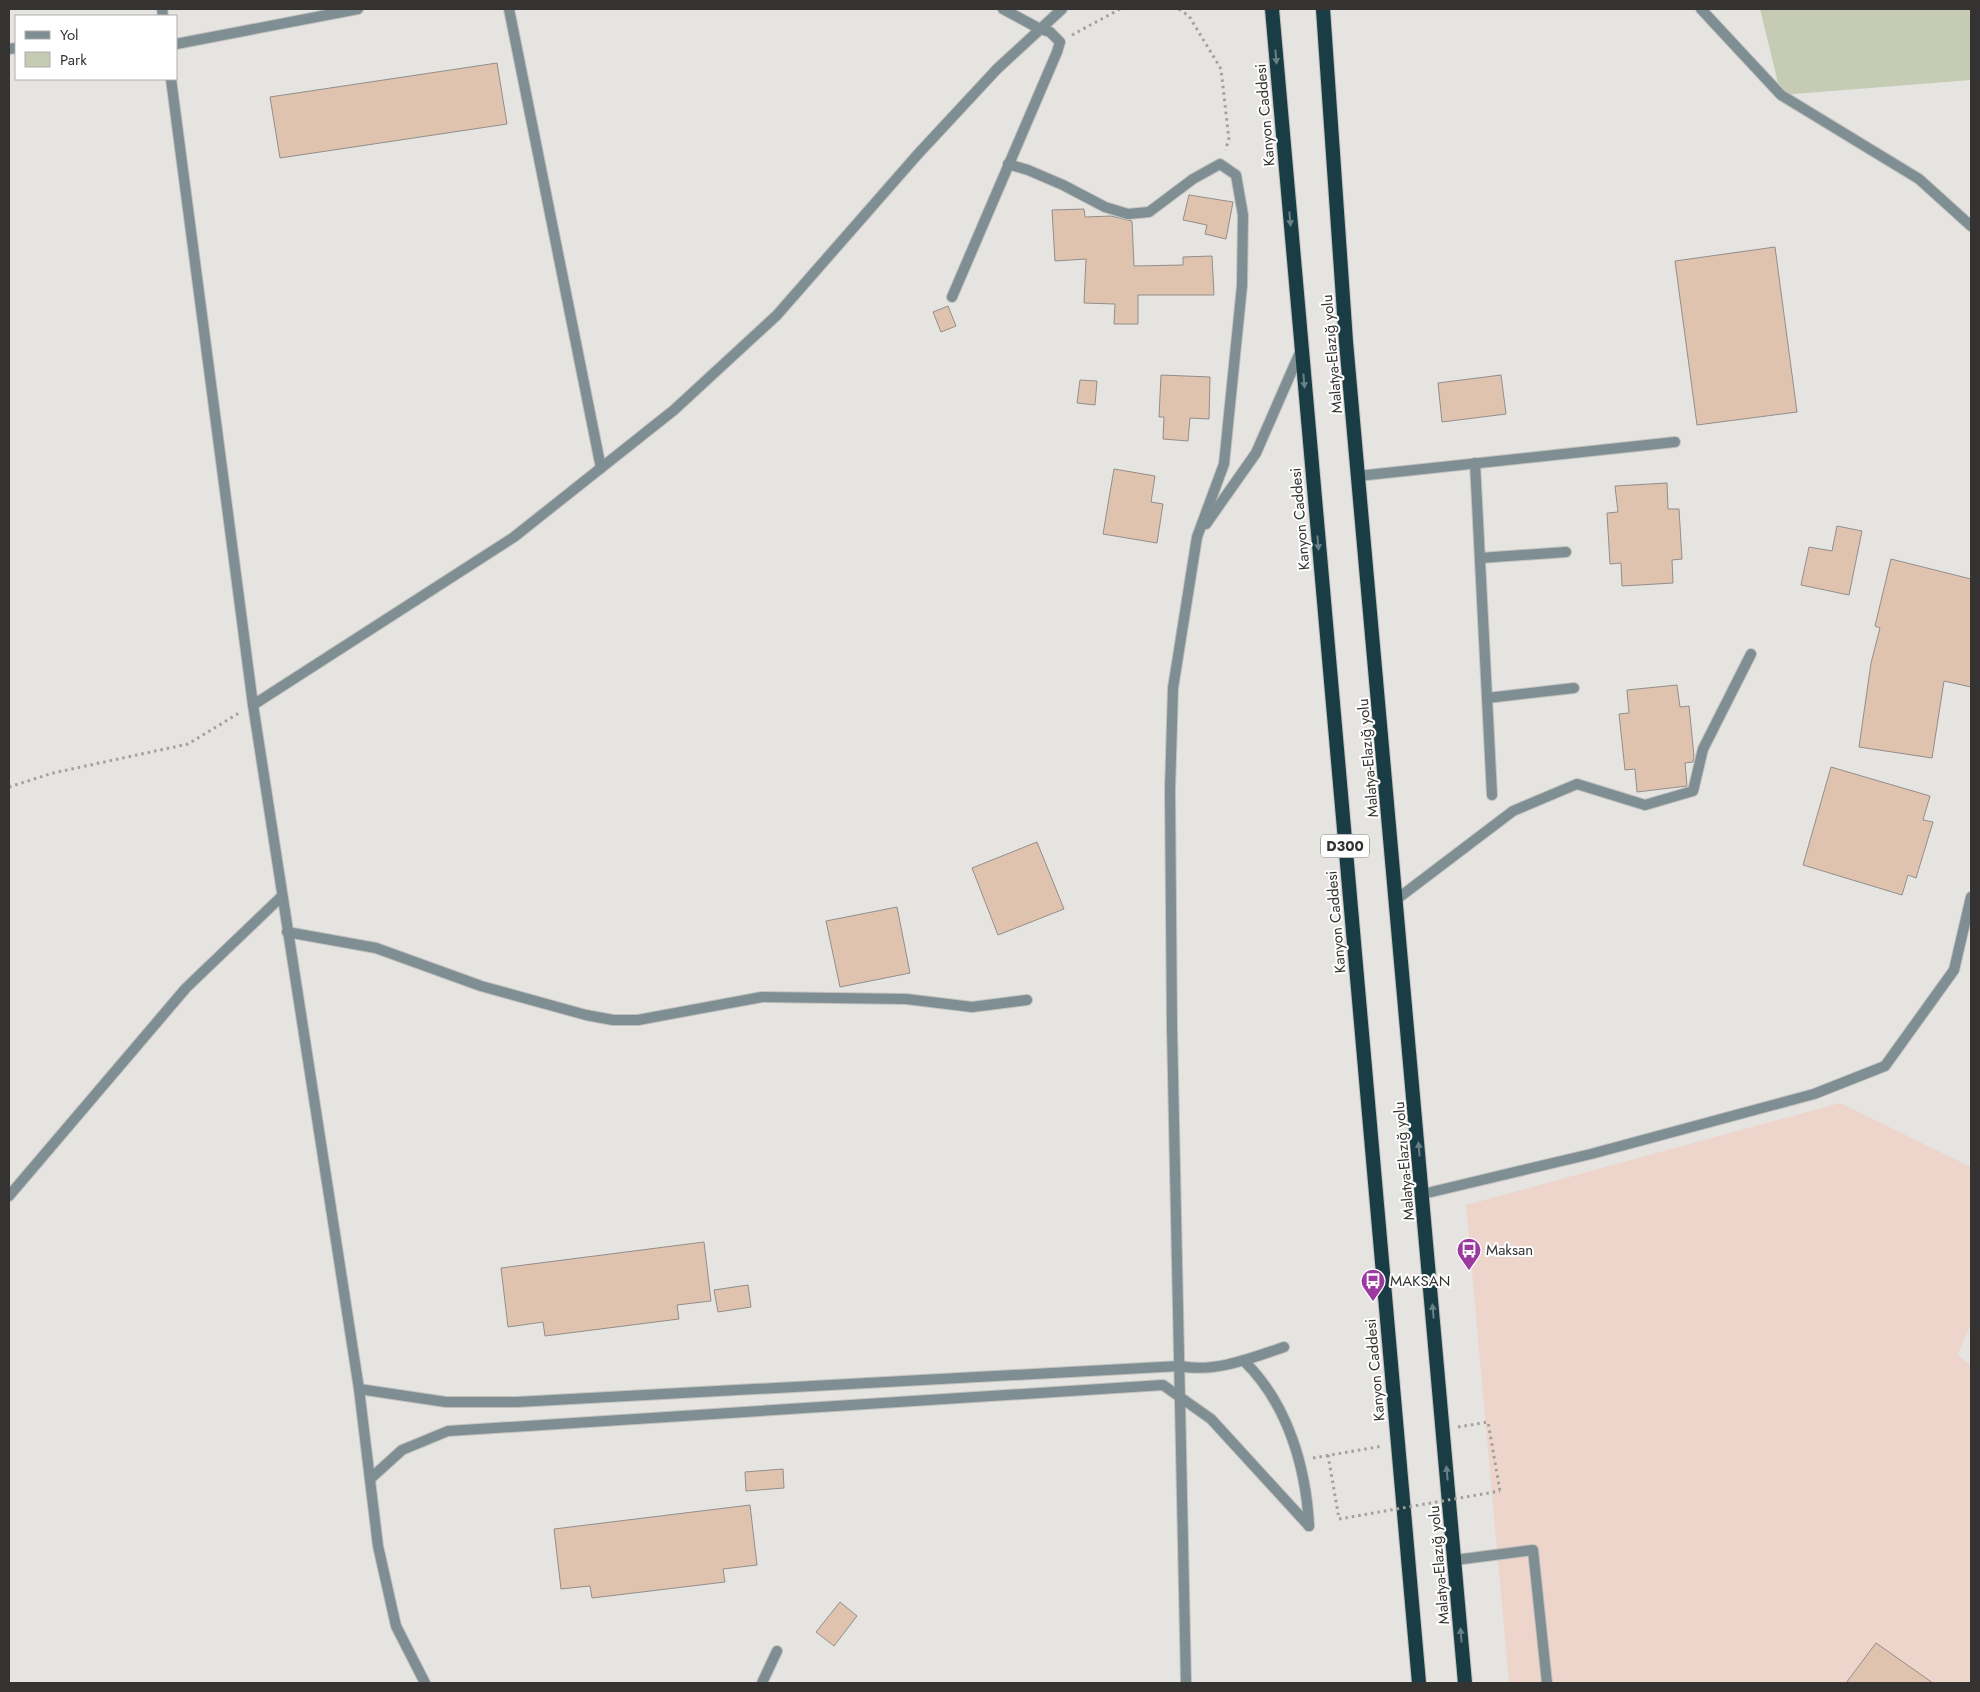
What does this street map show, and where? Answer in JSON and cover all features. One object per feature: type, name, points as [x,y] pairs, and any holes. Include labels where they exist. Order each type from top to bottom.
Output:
[{"type":"highway","name":"Kanyon Caddesi","points":[[1272,9],[1419,1683]]},
{"type":"highway","name":"Malatya-Elazığ yolu","points":[[1323,9],[1346,342],[1397,899],[1465,1683]]},
{"type":"street","points":[[178,44],[358,9]]},
{"type":"street","points":[[509,9],[601,468]]},
{"type":"street","points":[[952,297],[1060,42],[1050,32],[1040,29],[1003,9]]},
{"type":"street","points":[[253,705],[514,537],[674,410],[777,315],[918,154],[998,69],[1062,9]]},
{"type":"street","points":[[1701,9],[1780,95],[1919,179],[1971,226]]},
{"type":"street","points":[[171,80],[253,705],[359,1389],[378,1546],[396,1626],[425,1683]]},
{"type":"street","points":[[1008,164],[1028,170],[1105,207],[1128,214],[1149,212],[1193,179],[1220,164],[1236,175],[1243,215],[1242,286],[1224,464],[1197,537],[1173,688],[1170,790],[1172,1028],[1186,1683]]},
{"type":"street","points":[[1197,537],[1256,453],[1301,350]]},
{"type":"street","points":[[1358,476],[1675,442]]},
{"type":"street","points":[[1475,463],[1492,795]]},
{"type":"street","points":[[1480,558],[1566,552]]},
{"type":"street","points":[[1397,899],[1513,811],[1577,784],[1645,805],[1693,791],[1703,749],[1751,654]]},
{"type":"street","points":[[1487,698],[1574,688]]},
{"type":"street","points":[[9,1196],[186,988],[282,897]]},
{"type":"street","points":[[1423,1194],[1591,1154],[1814,1094],[1885,1066],[1954,970],[1971,897]]},
{"type":"street","points":[[287,932],[376,948],[481,986],[586,1015],[613,1020],[638,1020],[762,997],[906,999],[972,1007],[1027,1000]]},
{"type":"street","points":[[359,1389],[446,1402],[517,1402],[1180,1366],[1192,1369],[1244,1361],[1284,1347]]},
{"type":"street","points":[[370,1479],[402,1450],[448,1431],[1163,1385],[1211,1419],[1309,1526],[1308,1502],[1300,1460],[1274,1396],[1262,1378],[1244,1361]]},
{"type":"street","points":[[1455,1560],[1533,1550],[1547,1683]]},
{"type":"street","points":[[762,1683],[778,1651]]},
{"type":"path","points":[[1060,42],[1120,9]]},
{"type":"path","points":[[1179,9],[1189,16],[1221,69],[1229,140],[1220,164]]},
{"type":"path","points":[[9,787],[53,773],[188,744],[253,705]]},
{"type":"path","points":[[1328,1455],[1339,1520],[1500,1491],[1488,1422],[1443,1429]]},
{"type":"path","points":[[1300,1460],[1398,1443]]},
{"type":"shaded area","points":[[1840,1103],[1971,1167],[1971,1323],[1958,1355],[1971,1366],[1971,1683],[1509,1683],[1466,1205]]},
{"type":"green space","points":[[1760,9],[1971,9],[1971,80],[1781,95]]},
{"type":"building","points":[[497,63],[507,124],[280,158],[270,97]]},
{"type":"building","points":[[1189,195],[1233,202],[1226,239],[1205,234],[1207,225],[1183,220]]},
{"type":"building","points":[[1084,209],[1085,217],[1111,216],[1132,221],[1134,266],[1183,265],[1183,257],[1212,256],[1214,295],[1138,295],[1138,324],[1114,324],[1115,304],[1084,303],[1086,259],[1055,261],[1052,210]]},
{"type":"building","points":[[1775,247],[1797,412],[1697,425],[1675,261]]},
{"type":"building","points":[[948,306],[956,326],[941,332],[933,312]]},
{"type":"building","points":[[1161,375],[1210,377],[1209,419],[1190,418],[1188,441],[1163,439],[1164,417],[1159,417]]},
{"type":"building","points":[[1501,375],[1506,414],[1442,422],[1438,383]]},
{"type":"building","points":[[1080,380],[1097,381],[1095,405],[1077,403]]},
{"type":"building","points":[[1114,469],[1155,476],[1151,502],[1163,504],[1157,543],[1103,534]]},
{"type":"building","points":[[1667,483],[1668,509],[1679,509],[1682,559],[1672,560],[1673,583],[1622,586],[1621,563],[1610,564],[1607,513],[1618,512],[1615,486]]},
{"type":"building","points":[[1837,526],[1862,531],[1849,595],[1801,585],[1809,547],[1832,551]]},
{"type":"building","points":[[1891,559],[1971,579],[1971,687],[1944,681],[1932,758],[1859,747],[1871,663],[1880,628],[1875,626]]},
{"type":"building","points":[[1677,685],[1680,707],[1689,706],[1694,756],[1693,762],[1685,763],[1687,786],[1637,792],[1635,769],[1625,770],[1619,714],[1629,713],[1627,690]]},
{"type":"building","points":[[1831,767],[1930,796],[1923,820],[1933,822],[1916,878],[1908,875],[1902,895],[1803,865]]},
{"type":"building","points":[[1037,842],[1064,909],[998,935],[972,868]]},
{"type":"building","points":[[897,907],[910,973],[840,987],[826,921]]},
{"type":"building","points":[[704,1242],[711,1301],[677,1305],[679,1319],[545,1336],[543,1322],[508,1327],[501,1268]]},
{"type":"building","points":[[748,1285],[751,1307],[718,1312],[714,1290]]},
{"type":"building","points":[[783,1469],[784,1488],[746,1491],[745,1472]]},
{"type":"building","points":[[750,1505],[757,1565],[723,1569],[725,1582],[592,1598],[590,1586],[561,1589],[554,1529]]},
{"type":"building","points":[[840,1602],[857,1616],[834,1646],[816,1632]]},
{"type":"building","points":[[1876,1643],[1933,1683],[1846,1683]]},
{"type":"place","name":"Maksan","points":[[1469,1271]]},
{"type":"place","name":"MAKSAN","points":[[1373,1302]]}]
